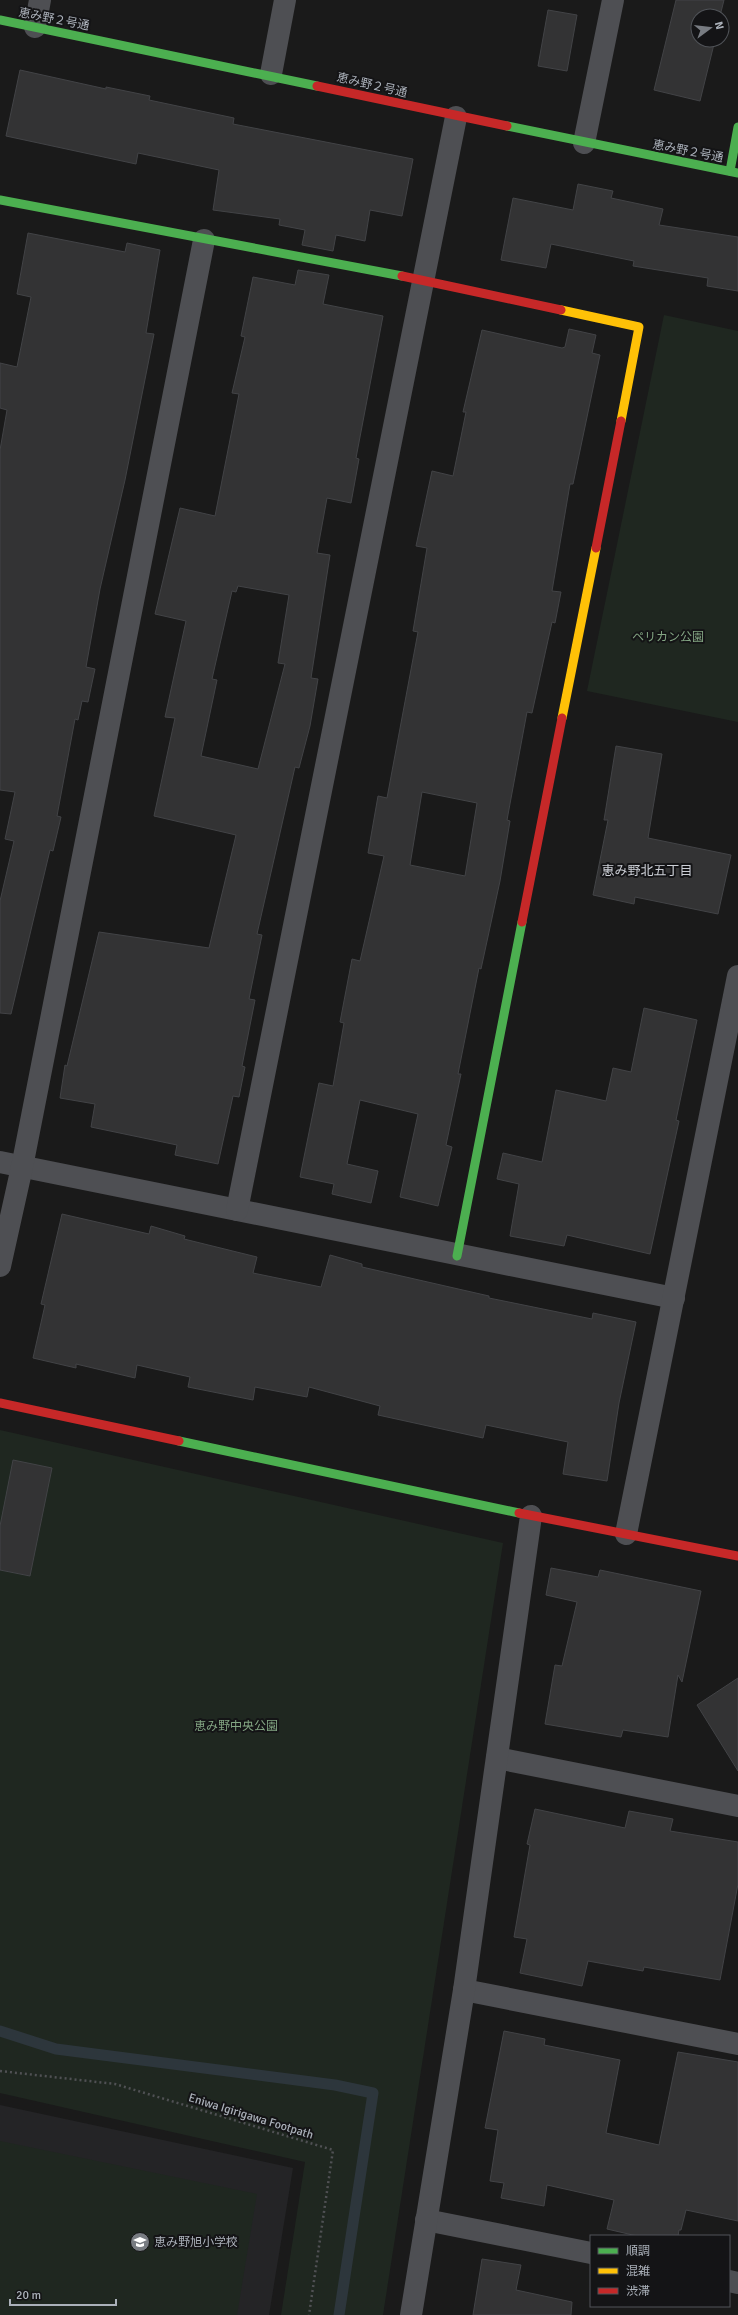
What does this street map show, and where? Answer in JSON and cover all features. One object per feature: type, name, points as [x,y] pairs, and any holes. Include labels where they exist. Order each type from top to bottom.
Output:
[{"type":"street","points":[[35,27],[40,0]]},
{"type":"street","points":[[271,74],[285,0]]},
{"type":"street","points":[[584,143],[613,0]]},
{"type":"street","name":"恵み野２号通","points":[[0,20],[271,74],[456,117],[734,172]]},
{"type":"street","points":[[237,1210],[456,117]]},
{"type":"street","points":[[734,172],[738,127]]},
{"type":"street","points":[[0,200],[204,240],[424,280],[639,327],[457,1256]]},
{"type":"street","points":[[0,1266],[22,1167],[204,240]]},
{"type":"street","points":[[626,1534],[738,976]]},
{"type":"street","points":[[0,1162],[457,1256],[674,1298]]},
{"type":"street","points":[[0,1403],[531,1516],[738,1556]]},
{"type":"street","points":[[410,2315],[464,1990],[531,1516]]},
{"type":"street","points":[[497,1758],[738,1806]]},
{"type":"street","points":[[464,1990],[738,2044]]},
{"type":"street","points":[[426,2220],[590,2253]]},
{"type":"path","name":"Eniwa Igirigawa Footpath","points":[[0,2071],[115,2084],[333,2150],[309,2315]]},
{"type":"shaded area","name":"恵み野旭小学校","points":[[0,2105],[293,2168],[269,2315],[0,2315]]},
{"type":"green space","name":"ペリカン公園","points":[[664,315],[738,331],[738,722],[587,691]]},
{"type":"green space","name":"恵み野中央公園","points":[[0,1430],[503,1543],[383,2315],[281,2315],[305,2162],[0,2093]]},
{"type":"green space","name":"恵み野旭小学校","points":[[0,2141],[257,2194],[237,2315],[0,2315]]},
{"type":"building","points":[[676,0],[724,0],[722,8],[690,8],[690,48],[713,48],[700,101],[654,90]]},
{"type":"building","points":[[548,10],[577,15],[567,71],[538,66]]},
{"type":"building","points":[[20,70],[106,89],[106,87],[150,96],[149,100],[234,118],[233,124],[413,159],[402,216],[370,210],[365,241],[336,235],[333,251],[302,245],[305,230],[279,225],[280,219],[213,210],[219,170],[138,153],[136,164],[6,136]]},
{"type":"building","points":[[578,184],[613,191],[611,198],[663,209],[659,225],[738,237],[738,291],[707,286],[708,278],[633,266],[634,261],[551,244],[546,268],[501,260],[513,198],[573,210]]},
{"type":"building","points":[[28,233],[125,252],[127,243],[160,250],[146,333],[154,334],[125,480],[100,589],[86,667],[95,669],[88,702],[82,701],[78,720],[75,719],[57,816],[61,817],[53,851],[50,850],[11,1014],[0,1013],[0,901],[14,841],[5,839],[15,792],[0,790],[0,450],[7,410],[0,408],[0,363],[17,367],[31,297],[17,294]]},
{"type":"building","points":[[298,270],[329,275],[323,304],[383,316],[356,458],[359,459],[351,503],[327,498],[317,553],[330,555],[311,678],[318,679],[310,726],[299,768],[295,767],[257,934],[262,935],[249,999],[255,1000],[242,1066],[245,1067],[239,1097],[233,1096],[218,1164],[175,1155],[177,1145],[91,1127],[95,1104],[60,1098],[65,1065],[67,1066],[99,932],[209,948],[236,835],[154,816],[175,718],[165,717],[186,621],[155,614],[180,508],[215,516],[239,394],[232,393],[245,337],[241,336],[253,277],[295,285]],"holes":[[[238,586],[289,595],[278,663],[285,664],[258,769],[201,756],[217,680],[212,679],[232,591],[236,592]]]},
{"type":"building","points":[[569,329],[596,335],[592,353],[600,355],[573,484],[570,484],[552,591],[561,592],[555,623],[552,622],[532,713],[527,712],[507,820],[510,821],[500,881],[481,969],[479,968],[458,1074],[461,1074],[446,1145],[452,1147],[438,1206],[400,1197],[418,1114],[360,1100],[347,1164],[378,1171],[371,1203],[332,1194],[334,1184],[300,1177],[319,1083],[333,1086],[344,1023],[340,1022],[352,959],[360,961],[384,856],[368,853],[378,796],[387,798],[418,632],[413,631],[427,548],[416,546],[432,471],[453,476],[466,412],[463,412],[482,330],[562,348],[565,347]],"holes":[[[422,792],[477,803],[465,876],[410,865]]]},
{"type":"building","points":[[616,746],[662,754],[648,838],[731,855],[718,914],[635,897],[634,904],[593,895],[608,820],[604,820]]},
{"type":"building","points":[[644,1008],[697,1020],[676,1120],[679,1121],[650,1254],[567,1235],[564,1246],[510,1236],[519,1184],[497,1179],[503,1153],[542,1162],[556,1090],[606,1101],[613,1068],[631,1072]]},
{"type":"building","points":[[62,1214],[149,1234],[151,1226],[185,1236],[184,1239],[257,1257],[253,1273],[321,1287],[330,1255],[362,1264],[362,1267],[489,1296],[489,1298],[592,1319],[593,1313],[636,1322],[619,1403],[607,1481],[563,1474],[568,1442],[486,1425],[483,1438],[378,1415],[380,1406],[309,1387],[307,1397],[255,1387],[253,1400],[188,1387],[190,1377],[137,1365],[135,1378],[76,1364],[76,1368],[33,1358],[45,1305],[41,1304]]},
{"type":"building","points":[[13,1460],[52,1468],[30,1576],[0,1570],[0,1526]]},
{"type":"building","points":[[551,1568],[598,1577],[600,1570],[701,1591],[682,1682],[678,1675],[668,1737],[623,1730],[621,1737],[545,1724],[555,1665],[562,1666],[577,1602],[546,1595]]},
{"type":"building","points":[[738,1678],[738,1771],[697,1705]]},
{"type":"building","points":[[535,1809],[625,1828],[629,1811],[673,1819],[670,1831],[738,1842],[738,1884],[720,1980],[644,1967],[643,1971],[588,1961],[582,1986],[520,1973],[527,1939],[514,1937],[530,1845],[527,1844]]},
{"type":"building","points":[[504,2031],[545,2039],[544,2045],[620,2060],[606,2133],[659,2145],[678,2052],[738,2062],[738,2221],[686,2210],[681,2230],[679,2230],[678,2235],[633,2235],[607,2229],[614,2200],[547,2185],[544,2206],[501,2198],[504,2183],[490,2181],[498,2130],[485,2128]]},
{"type":"building","points":[[482,2259],[521,2265],[516,2290],[572,2302],[571,2315],[473,2315]]},
{"type":"waterway","points":[[0,2031],[56,2049],[335,2085],[373,2093],[339,2315]]},
{"type":"traffic: fast","points":[[0,20],[317,86]]},
{"type":"traffic: fast","points":[[507,126],[738,173]]},
{"type":"traffic: fast","points":[[730,171],[738,127]]},
{"type":"traffic: fast","points":[[0,200],[402,276]]},
{"type":"traffic: fast","points":[[457,1256],[522,922]]},
{"type":"traffic: fast","points":[[179,1441],[519,1513]]},
{"type":"traffic: slow","points":[[561,310],[639,327],[621,421]]},
{"type":"traffic: slow","points":[[562,718],[596,548]]},
{"type":"traffic: jam","points":[[317,86],[507,126]]},
{"type":"traffic: jam","points":[[402,276],[561,310]]},
{"type":"traffic: jam","points":[[596,548],[621,421]]},
{"type":"traffic: jam","points":[[522,922],[562,718]]},
{"type":"traffic: jam","points":[[0,1403],[179,1441]]},
{"type":"traffic: jam","points":[[519,1513],[738,1556]]},
{"type":"place","name":"恵み野旭小学校","points":[[140,2242]]},
{"type":"district","name":"恵み野北五丁目","points":[[647,870]]}]
